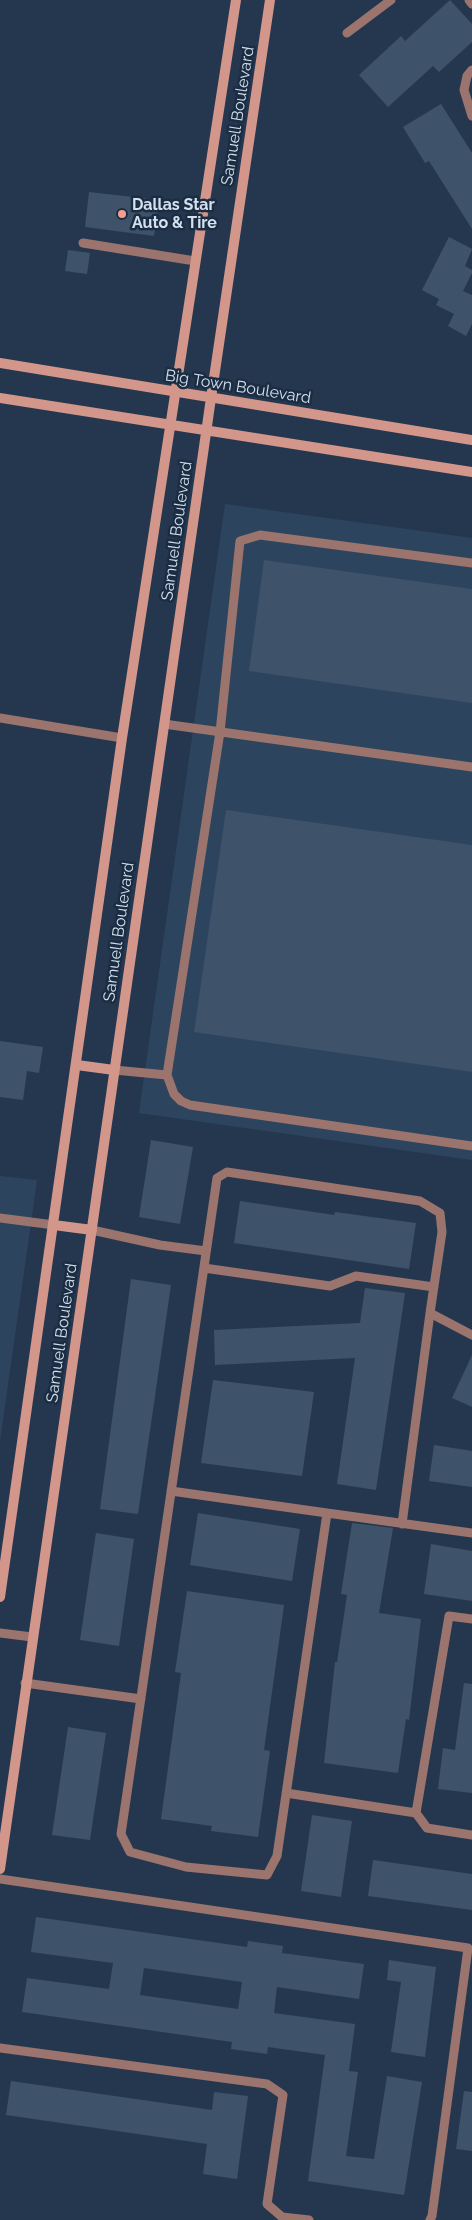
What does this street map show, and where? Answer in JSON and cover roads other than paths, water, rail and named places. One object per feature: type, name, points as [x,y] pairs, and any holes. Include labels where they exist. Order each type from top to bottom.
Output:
[{"type":"main road","name":"Samuell Boulevard","points":[[0,1597],[122,738],[172,425],[195,261],[236,0]]},
{"type":"main road","name":"Samuell Boulevard","points":[[0,1869],[25,1683],[92,1230],[206,430],[270,0]]},
{"type":"main road","name":"Big Town Boulevard","points":[[0,363],[472,440]]},
{"type":"main road","points":[[0,398],[472,472]]},
{"type":"main road","points":[[77,1065],[114,1070]]},
{"type":"main road","points":[[54,1226],[92,1230]]},
{"type":"lane","points":[[347,33],[391,0]]},
{"type":"lane","points":[[469,0],[472,4]]},
{"type":"lane","points":[[472,70],[467,76],[464,90],[472,116]]},
{"type":"lane","points":[[82,243],[195,261]]},
{"type":"lane","points":[[472,563],[260,535],[240,541],[220,732],[167,1075],[174,1094],[190,1106],[472,1146]]},
{"type":"lane","points":[[0,718],[122,738]]},
{"type":"lane","points":[[164,724],[472,767]]},
{"type":"lane","points":[[114,1070],[167,1075]]},
{"type":"lane","points":[[327,1513],[277,1856],[267,1875],[186,1867],[130,1852],[121,1834],[217,1178],[227,1172],[420,1201],[440,1213],[442,1232],[402,1524]]},
{"type":"lane","points":[[0,1218],[54,1226]]},
{"type":"lane","points":[[92,1230],[160,1245],[206,1252]]},
{"type":"lane","points":[[204,1268],[330,1286],[356,1276],[434,1287]]},
{"type":"lane","points":[[430,1313],[472,1335]]},
{"type":"lane","points":[[171,1491],[472,1533]]},
{"type":"lane","points":[[416,1813],[449,1616],[472,1619]]},
{"type":"lane","points":[[0,1633],[32,1638]]},
{"type":"lane","points":[[25,1683],[141,1699]]},
{"type":"lane","points":[[286,1793],[416,1813],[427,1828],[472,1835]]},
{"type":"lane","points":[[0,1879],[468,1948],[434,2206],[430,2220]]},
{"type":"lane","points":[[0,2048],[267,2084],[283,2095],[267,2204],[282,2217],[309,2220]]},
{"type":"place","name":"Dallas Star Auto & Tire","points":[[122,214]]}]
